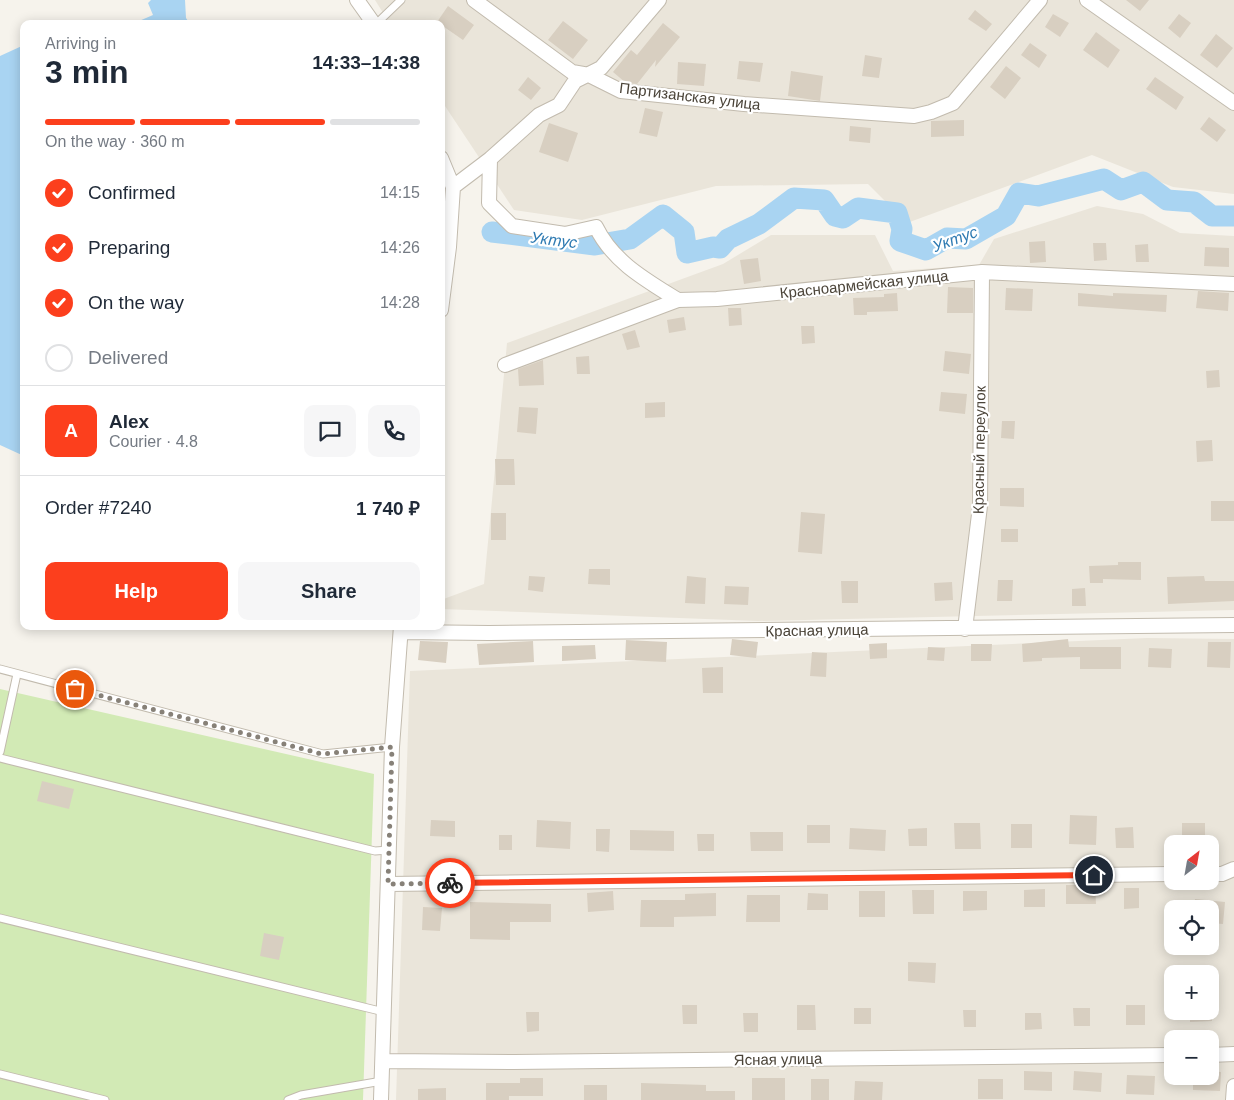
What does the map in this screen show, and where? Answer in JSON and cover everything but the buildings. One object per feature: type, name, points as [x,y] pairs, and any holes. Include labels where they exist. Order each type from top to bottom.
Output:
[{"type":"street","points":[[357,0],[372,20]]},
{"type":"street","name":"Партизанская улица","points":[[474,0],[572,72],[589,75],[621,91],[706,100],[914,116],[931,112],[953,103],[1040,0]]},
{"type":"street","points":[[453,186],[490,158],[539,115],[559,106],[575,81],[601,68],[659,0]]},
{"type":"street","points":[[1087,0],[1234,103]]},
{"type":"street","points":[[490,158],[489,203],[512,226],[565,234],[596,227],[603,241],[635,274],[678,300]]},
{"type":"street","points":[[445,167],[453,186],[445,278]]},
{"type":"street","name":"Красноармейская улица","points":[[505,365],[678,300],[717,299],[982,272],[1234,284]]},
{"type":"street","name":"Красный переулок","points":[[965,628],[980,506],[982,272]]},
{"type":"street","name":"Красная улица","points":[[445,629],[965,628],[1234,625]]},
{"type":"street","points":[[380,1100],[390,850],[392,747],[401,630]]},
{"type":"street","points":[[1219,874],[1234,870]]},
{"type":"street","points":[[388,884],[1164,874]]},
{"type":"street","points":[[1219,1054],[1234,1054]]},
{"type":"street","name":"Ясная улица","points":[[382,1061],[514,1062],[1164,1055]]},
{"type":"street","points":[[1233,1100],[1234,1086]]},
{"type":"lane","points":[[379,20],[401,0]]},
{"type":"lane","points":[[0,669],[322,754],[392,747]]},
{"type":"lane","points":[[0,752],[17,674]]},
{"type":"lane","points":[[0,758],[182,805],[375,851],[390,850]]},
{"type":"lane","points":[[0,918],[384,1012]]},
{"type":"lane","points":[[0,1074],[106,1100]]},
{"type":"lane","points":[[288,1100],[301,1095],[382,1081]]},
{"type":"shaded area","points":[[375,0],[1234,0],[1234,194],[1173,187],[1092,155],[907,223],[868,184],[716,186],[582,220],[514,210],[445,106],[445,20],[388,20]]},
{"type":"shaded area","points":[[1097,206],[1143,214],[1180,233],[1234,236],[1234,610],[758,621],[445,609],[445,599],[484,584],[507,343],[723,264],[771,235],[875,235],[893,271],[979,265],[994,239]]},
{"type":"shaded area","points":[[1147,638],[1234,639],[1234,1100],[396,1100],[410,671]]},
{"type":"green space","points":[[0,689],[374,774],[363,1100],[0,1100]]},
{"type":"water","points":[[151,0],[185,0],[187,20],[141,20],[153,15],[148,3]]},
{"type":"water","points":[[20,47],[20,454],[0,445],[0,56]]},
{"type":"waterway","name":"Уктус","points":[[492,232],[595,245],[630,239],[663,215],[684,232],[687,253],[713,247],[720,248],[728,239],[759,224],[794,198],[824,200],[835,216],[843,218],[858,208],[897,213],[902,229],[900,241],[926,250],[947,238],[966,239],[1006,216],[1019,193],[1038,196],[1104,179],[1121,190],[1143,182],[1167,200],[1194,202],[1212,216],[1234,216]]},
{"type":"way so far","points":[[75,689],[322,754],[392,747],[388,884],[450,883]]},
{"type":"route","points":[[450,883],[1094,875]]}]
